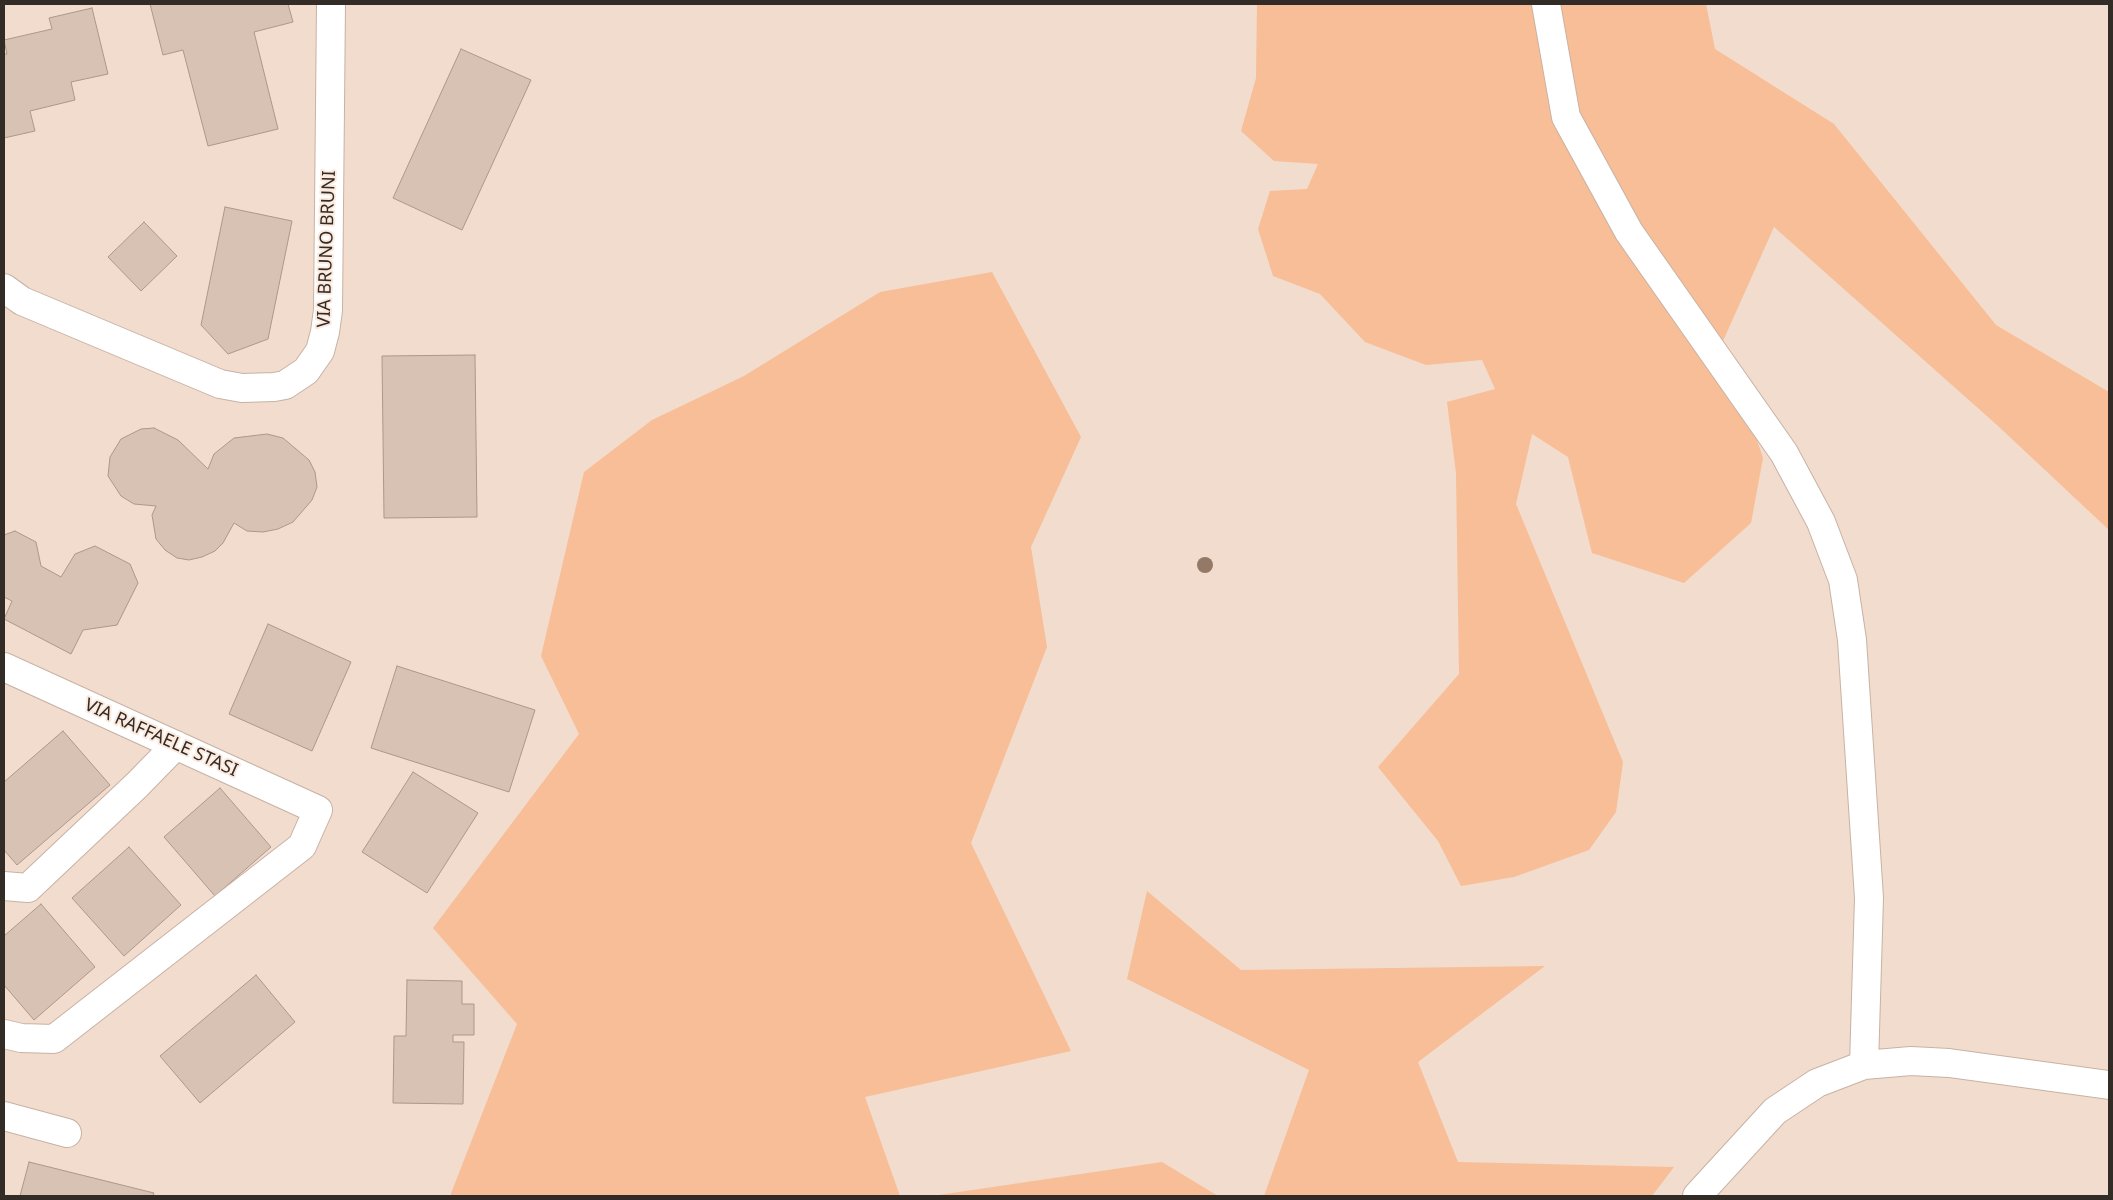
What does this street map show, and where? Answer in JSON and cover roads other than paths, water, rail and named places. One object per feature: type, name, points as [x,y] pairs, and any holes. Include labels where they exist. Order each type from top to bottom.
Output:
[{"type":"street","name":"VIA BRUNO BRUNI","points":[[4,288],[22,301],[220,384],[242,388],[280,386],[294,381],[306,371],[320,351],[327,320],[331,4]]},
{"type":"street","points":[[1546,4],[1566,117],[1630,232],[1784,452],[1821,522],[1843,580],[1852,640],[1868,898],[1864,1065]]},
{"type":"street","name":"VIA RAFFAELE STASI","points":[[4,666],[318,810],[302,846],[54,1040],[21,1038],[4,1034]]},
{"type":"street","points":[[4,886],[28,888],[137,785],[176,745]]},
{"type":"street","points":[[1697,1196],[1775,1111],[1817,1083],[1864,1065],[1911,1061],[1940,1062],[2109,1085]]},
{"type":"street","points":[[4,1116],[67,1133]]}]
